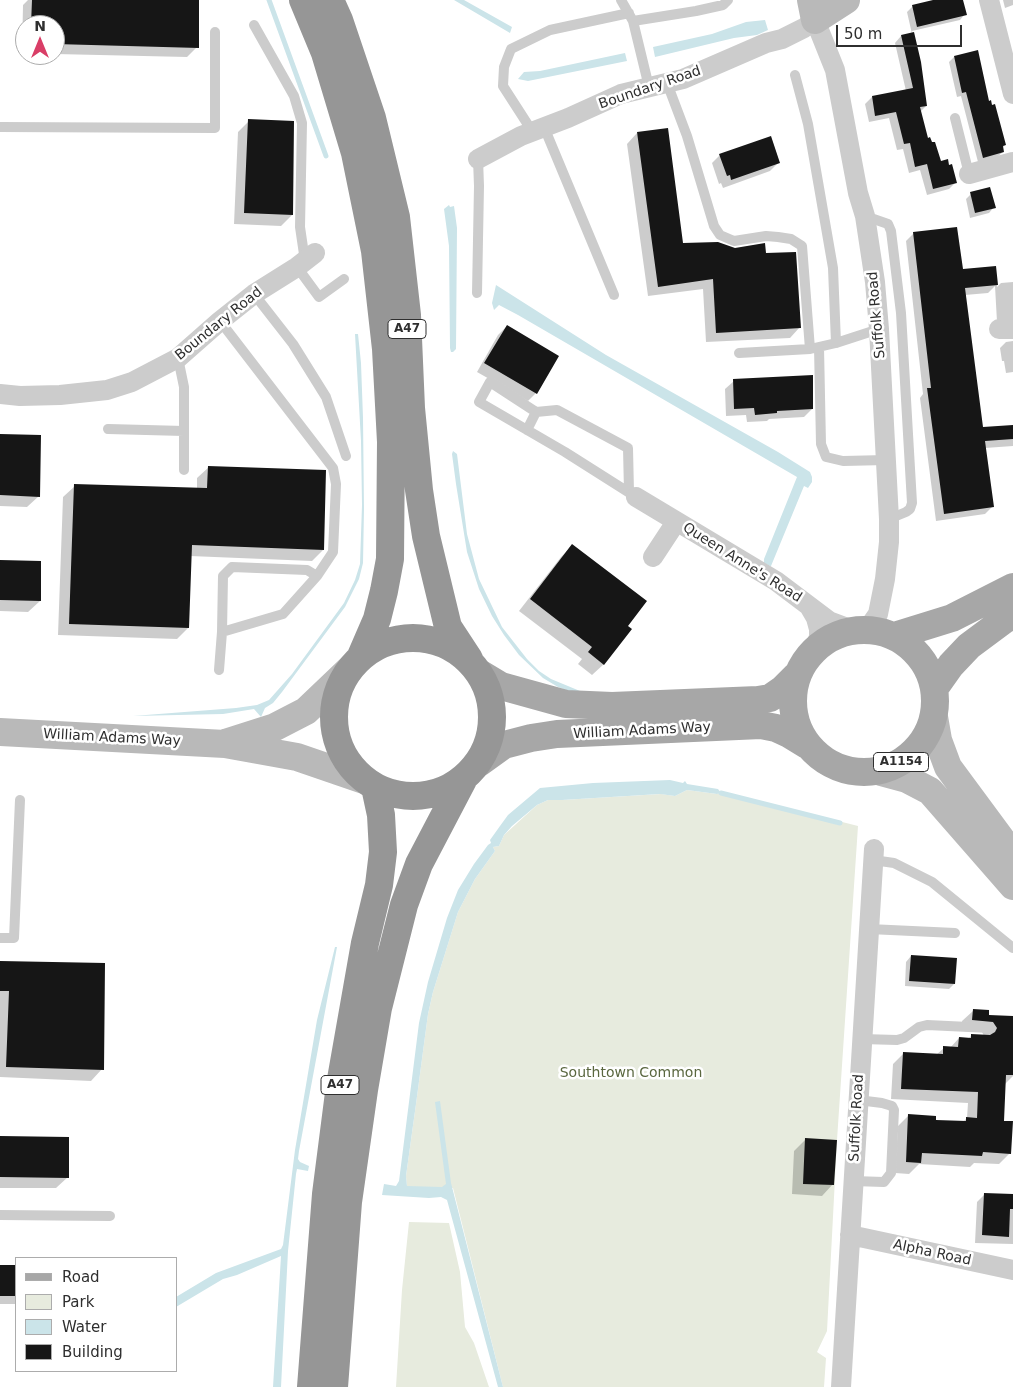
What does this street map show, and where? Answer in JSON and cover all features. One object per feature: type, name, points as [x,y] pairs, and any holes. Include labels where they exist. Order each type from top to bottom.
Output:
[{"type":"highway","name":"A47","points":[[303,0],[326,53],[354,152],[375,251],[386,349],[391,442],[390,559],[384,592],[376,619],[355,663]]},
{"type":"highway","name":"A47","points":[[330,0],[339,20],[372,118],[396,217],[407,315],[413,426],[419,490],[426,536],[448,627],[475,667]]},
{"type":"highway","points":[[404,638],[427,638],[450,646],[475,667],[491,696],[494,719],[489,742],[471,772],[443,792],[420,796],[397,795],[370,784],[350,766],[340,748],[334,728],[334,707],[337,694],[355,663],[381,644],[404,638]]},
{"type":"highway","name":"A47","points":[[334,1387],[348,1202],[378,1008],[404,905],[419,864],[471,772]]},
{"type":"highway","name":"A47","points":[[311,1387],[326,1194],[339,1094],[365,943],[379,885],[383,852],[381,815],[370,784]]},
{"type":"main road","points":[[894,636],[952,618],[1013,587]]},
{"type":"main road","points":[[934,689],[951,665],[969,646],[1013,615]]},
{"type":"main road","name":"A1154","points":[[857,630],[878,631],[894,636],[909,645],[921,658],[930,673],[936,703],[934,717],[927,735],[915,751],[900,763],[881,772],[863,774],[841,769],[822,760],[807,745],[796,724],[792,700],[796,676],[804,661],[815,648],[839,634],[857,630]]},
{"type":"main road","name":"William Adams Way","points":[[475,667],[501,686],[566,704],[612,706],[758,700],[770,698],[784,689],[796,676]]},
{"type":"main road","name":"William Adams Way","points":[[471,772],[504,745],[557,734],[762,725],[776,728],[807,745]]},
{"type":"street","name":"Boundary Road","points":[[478,159],[521,136],[621,94],[683,79],[766,43],[782,39],[804,28],[813,10],[846,0]]},
{"type":"street","points":[[989,0],[1006,40],[1013,94]]},
{"type":"street","name":"Suffolk Road","points":[[813,10],[834,70],[858,193],[865,216],[875,282],[879,329],[889,519],[886,570],[878,614],[871,624],[857,630]]},
{"type":"street","points":[[969,174],[1013,162]]},
{"type":"street","name":"Boundary Road","points":[[0,394],[20,396],[60,395],[107,390],[132,382],[178,358],[254,294],[306,260]]},
{"type":"street","name":"Queen Anne's Road","points":[[632,495],[776,581],[829,620],[857,630]]},
{"type":"street","name":"Queen Anne's Road","points":[[653,557],[676,522]]},
{"type":"street","name":"Queen Anne's Road","points":[[808,604],[816,618],[819,629],[819,637],[815,648]]},
{"type":"street","name":"William Adams Way","points":[[225,744],[275,727],[306,711],[355,663]]},
{"type":"street","points":[[934,717],[938,740],[948,768],[1013,854]]},
{"type":"street","name":"William Adams Way","points":[[0,732],[225,744],[297,757],[370,784]]},
{"type":"street","points":[[881,772],[907,779],[930,791],[1013,886]]},
{"type":"street","name":"Suffolk Road","points":[[842,1387],[874,854]]},
{"type":"street","name":"Alpha Road","points":[[850,1236],[1013,1270]]},
{"type":"lane","points":[[621,0],[631,17],[658,85],[687,136],[714,226],[720,235],[734,240],[766,236],[778,237],[791,239],[802,246],[814,348],[821,444],[826,457],[843,461],[886,460]]},
{"type":"lane","points":[[614,295],[538,129],[503,86],[504,67],[511,49],[550,30],[631,17],[705,9],[723,5],[728,0]]},
{"type":"lane","points":[[254,25],[294,96],[302,123],[300,227],[306,260],[319,297],[344,279]]},
{"type":"lane","points":[[0,127],[214,128],[214,32]]},
{"type":"lane","points":[[795,75],[808,124],[833,268],[836,343]]},
{"type":"lane","points":[[955,118],[969,174]]},
{"type":"lane","points":[[477,293],[478,159]]},
{"type":"lane","points":[[865,216],[888,224],[891,231],[901,313],[912,503],[906,512],[889,519]]},
{"type":"lane","points":[[254,294],[293,344],[326,396],[346,456]]},
{"type":"lane","points":[[220,321],[333,468],[336,484],[332,552],[317,576],[283,614],[222,632]]},
{"type":"lane","points":[[739,353],[814,348],[879,329]]},
{"type":"lane","points":[[178,358],[184,387],[184,470]]},
{"type":"lane","points":[[490,382],[536,412],[557,410],[628,448],[632,495],[479,402],[490,382]]},
{"type":"lane","points":[[527,430],[536,412]]},
{"type":"lane","points":[[108,429],[184,431]]},
{"type":"lane","points":[[219,670],[223,576],[232,568],[307,570],[317,576]]},
{"type":"lane","points":[[0,938],[14,938],[20,800]]},
{"type":"lane","points":[[874,854],[932,882],[1013,948]]},
{"type":"lane","points":[[869,929],[956,933]]},
{"type":"lane","points":[[862,1039],[897,1040],[904,1038],[919,1027],[927,1025],[990,1028]]},
{"type":"lane","points":[[853,1181],[884,1182],[891,1173],[894,1110],[892,1106],[882,1103],[858,1100]]},
{"type":"lane","points":[[0,1215],[110,1216]]},
{"type":"green space","name":"Southtown Common","points":[[687,790],[717,794],[724,792],[858,826],[837,1140],[827,1331],[817,1352],[826,1358],[824,1387],[503,1387],[453,1188],[407,1187],[406,1176],[428,1014],[433,992],[458,912],[475,879],[495,851],[493,847],[499,846],[504,835],[537,805],[548,800],[661,794],[675,796]]},
{"type":"green space","points":[[409,1222],[449,1223],[460,1272],[465,1327],[474,1343],[489,1387],[396,1387],[402,1290]]},
{"type":"water","points":[[454,0],[464,0],[512,27],[510,33]]},
{"type":"water","points":[[765,20],[768,30],[757,35],[734,38],[655,57],[653,47],[712,34],[746,22]]},
{"type":"water","points":[[625,53],[627,61],[528,81],[518,79],[524,72],[540,71]]},
{"type":"water","points":[[449,205],[450,207],[454,206],[457,228],[456,349],[453,352],[451,352],[450,348],[449,246],[444,209]]},
{"type":"water","points":[[496,285],[606,355],[810,472],[812,482],[808,488],[804,486],[771,566],[764,563],[764,559],[797,477],[518,315],[499,305],[494,310],[492,303]]},
{"type":"water","points":[[355,334],[358,334],[361,363],[363,418],[363,563],[359,579],[345,607],[282,692],[273,703],[265,708],[261,717],[254,709],[223,714],[133,716],[236,708],[257,705],[269,700],[292,674],[344,603],[360,564],[362,505],[361,441]]},
{"type":"water","points":[[453,451],[457,454],[467,534],[479,579],[502,627],[539,671],[551,679],[580,691],[580,695],[558,687],[543,678],[519,655],[492,616],[479,589],[467,552],[456,484]]},
{"type":"water","points":[[670,780],[683,783],[685,781],[687,784],[718,789],[721,793],[687,790],[675,796],[660,794],[548,800],[537,805],[512,826],[504,835],[499,846],[493,847],[495,851],[475,879],[458,912],[433,992],[428,1014],[406,1176],[407,1186],[442,1187],[446,1184],[435,1102],[440,1101],[451,1183],[503,1387],[498,1387],[447,1200],[441,1197],[382,1195],[384,1184],[396,1186],[399,1181],[419,1023],[428,982],[447,918],[458,890],[508,815],[540,788],[593,783]]},
{"type":"water","points":[[335,947],[337,947],[299,1151],[298,1159],[300,1162],[309,1166],[308,1171],[297,1169],[296,1174],[288,1251],[281,1387],[273,1387],[281,1256],[223,1279],[178,1306],[178,1296],[216,1273],[281,1249],[295,1150],[317,1020]]},
{"type":"building","points":[[32,0],[199,0],[199,48],[65,44],[65,15],[31,15]]},
{"type":"building","points":[[933,0],[963,0],[967,15],[917,27],[912,5]]},
{"type":"building","points":[[914,32],[921,62],[927,106],[920,107],[928,138],[930,137],[932,142],[935,142],[941,161],[948,159],[949,165],[952,164],[957,183],[933,189],[927,164],[915,167],[910,143],[904,144],[896,112],[875,116],[872,96],[913,88],[901,35]]},
{"type":"building","points":[[978,50],[989,101],[991,100],[992,105],[995,104],[1006,145],[1003,146],[1004,152],[983,158],[966,92],[962,93],[954,56]]},
{"type":"building","points":[[248,119],[294,121],[293,215],[244,213]]},
{"type":"building","points":[[668,128],[683,243],[718,242],[735,248],[765,243],[766,253],[796,252],[801,328],[716,333],[713,279],[658,287],[637,132]]},
{"type":"building","points":[[771,136],[780,163],[731,180],[730,175],[727,176],[719,154]]},
{"type":"building","points":[[990,187],[996,208],[975,213],[970,192]]},
{"type":"building","points":[[957,227],[963,269],[996,266],[998,285],[965,288],[983,427],[1013,425],[1013,439],[985,441],[994,507],[944,514],[927,388],[931,388],[913,232]]},
{"type":"building","points":[[507,325],[559,356],[537,394],[484,363]]},
{"type":"building","points":[[813,375],[813,409],[777,411],[777,413],[755,415],[754,408],[734,409],[733,379]]},
{"type":"building","points":[[0,434],[41,435],[40,497],[0,495]]},
{"type":"building","points":[[208,466],[326,470],[324,550],[192,545],[189,628],[69,624],[74,484],[207,488]]},
{"type":"building","points":[[572,544],[647,601],[628,626],[632,629],[604,665],[588,652],[592,647],[530,599]]},
{"type":"building","points":[[0,560],[41,561],[41,601],[0,600]]},
{"type":"building","points":[[911,955],[957,958],[955,984],[909,981]]},
{"type":"building","points":[[0,961],[105,963],[104,1070],[6,1067],[9,991],[0,991]]},
{"type":"building","points":[[973,1009],[989,1010],[989,1015],[1013,1016],[1013,1075],[1006,1075],[1004,1121],[1013,1121],[1011,1154],[983,1152],[982,1156],[922,1153],[921,1163],[906,1162],[908,1114],[936,1116],[936,1120],[966,1121],[966,1117],[977,1118],[978,1092],[901,1089],[903,1052],[943,1054],[943,1046],[958,1047],[959,1037],[971,1038],[971,1034],[990,1035],[995,1032],[997,1028],[993,1022],[972,1020]]},
{"type":"building","points":[[0,1136],[69,1137],[69,1178],[0,1177]]},
{"type":"building","points":[[805,1138],[837,1140],[834,1185],[803,1184]]},
{"type":"building","points":[[984,1193],[1013,1194],[1013,1209],[1010,1209],[1009,1237],[982,1235]]},
{"type":"building","points":[[0,1265],[15,1265],[15,1296],[0,1296]]},
{"type":"waterway","points":[[269,0],[326,156]]},
{"type":"waterway","points":[[721,793],[840,823]]}]
